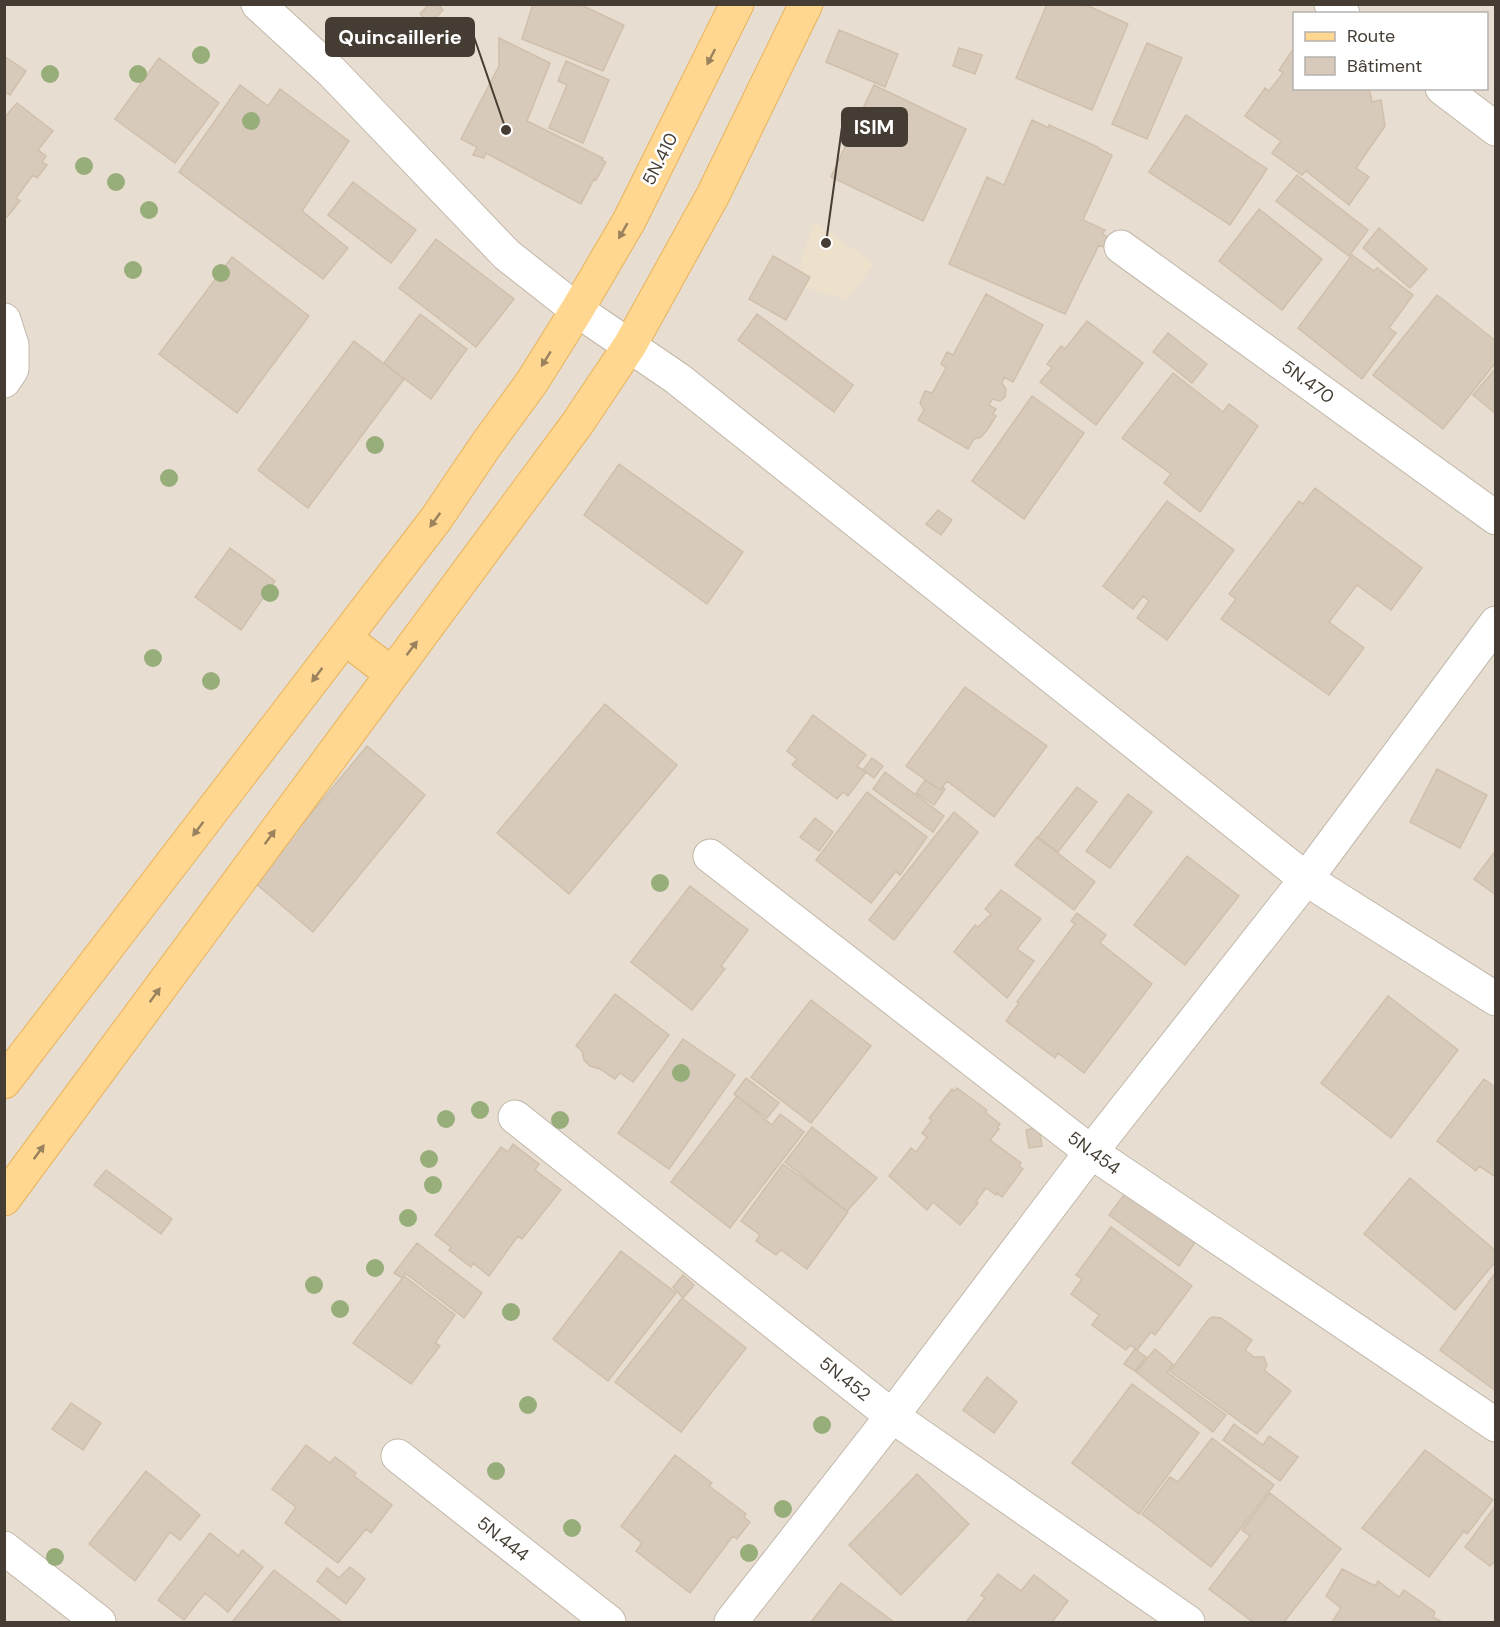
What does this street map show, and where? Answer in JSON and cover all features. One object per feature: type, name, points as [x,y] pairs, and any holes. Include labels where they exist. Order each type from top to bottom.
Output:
[{"type":"main road","name":"5N.410","points":[[4,1082],[436,519],[532,382],[629,221],[737,4]]},
{"type":"main road","points":[[4,1199],[577,424],[630,345],[713,195],[806,4]]},
{"type":"main road","points":[[345,638],[392,674]]},
{"type":"street","points":[[258,4],[332,72],[507,255],[577,310],[678,379],[1306,879],[1496,999]]},
{"type":"street","points":[[1445,90],[1496,129]]},
{"type":"street","name":"5N.470","points":[[1121,247],[1496,518]]},
{"type":"street","points":[[4,320],[12,345],[12,369],[4,381]]},
{"type":"street","points":[[731,1623],[892,1416],[1091,1152],[1306,879],[1496,623]]},
{"type":"street","name":"5N.454","points":[[711,856],[1091,1152],[1496,1425]]},
{"type":"street","name":"5N.452","points":[[515,1117],[892,1416],[1188,1623]]},
{"type":"street","name":"5N.444","points":[[398,1456],[609,1623]]},
{"type":"street","points":[[4,1548],[99,1623]]},
{"type":"shaded area","points":[[5,5],[1495,5],[1495,1622],[5,1622]]},
{"type":"shaded area","points":[[814,221],[874,264],[847,300],[794,284]]},
{"type":"building","points":[[429,4],[438,4],[443,10],[430,24],[420,14]]},
{"type":"building","points":[[533,4],[579,4],[624,25],[603,71],[522,39]]},
{"type":"building","points":[[1047,4],[1084,4],[1128,24],[1092,110],[1016,78]]},
{"type":"building","points":[[839,30],[898,54],[885,87],[826,62]]},
{"type":"building","points":[[499,38],[550,63],[527,121],[603,158],[602,160],[606,162],[581,204],[486,153],[484,158],[473,155],[477,147],[461,139],[499,66]]},
{"type":"building","points":[[1147,43],[1182,58],[1147,139],[1112,124]]},
{"type":"building","points":[[959,48],[982,55],[975,74],[953,66]]},
{"type":"building","points":[[1292,51],[1293,90],[1369,90],[1372,102],[1381,100],[1385,126],[1356,168],[1369,177],[1349,205],[1306,171],[1302,175],[1272,153],[1281,141],[1245,116],[1265,88],[1269,91],[1283,73],[1279,70]]},
{"type":"building","points":[[4,56],[26,71],[10,95],[4,92]]},
{"type":"building","points":[[159,58],[219,103],[175,163],[115,119]]},
{"type":"building","points":[[566,61],[609,80],[583,143],[549,128],[567,85],[558,81]]},
{"type":"building","points":[[240,85],[268,106],[280,89],[349,141],[302,211],[348,248],[323,279],[179,172]]},
{"type":"building","points":[[874,85],[966,129],[923,221],[831,177]]},
{"type":"building","points":[[17,103],[53,131],[38,150],[46,156],[42,162],[47,165],[37,178],[33,175],[16,198],[20,201],[7,217],[4,215],[4,118]]},
{"type":"building","points":[[1186,115],[1267,169],[1230,225],[1149,172]]},
{"type":"building","points":[[1032,120],[1049,128],[1049,125],[1112,155],[1083,220],[1105,230],[1102,234],[1110,238],[1106,248],[1099,245],[1065,314],[949,264],[987,177],[1004,185]]},
{"type":"building","points":[[1297,175],[1368,230],[1349,256],[1276,201]]},
{"type":"building","points":[[353,182],[416,230],[391,263],[328,215]]},
{"type":"building","points":[[1259,209],[1322,259],[1282,310],[1219,261]]},
{"type":"building","points":[[1379,228],[1427,269],[1410,288],[1363,248]]},
{"type":"building","points":[[436,239],[514,299],[476,347],[399,288]]},
{"type":"building","points":[[1352,255],[1374,271],[1377,268],[1413,295],[1389,328],[1396,333],[1362,379],[1298,328]]},
{"type":"building","points":[[773,256],[810,277],[786,320],[749,299]]},
{"type":"building","points":[[232,257],[309,316],[237,413],[159,354]]},
{"type":"building","points":[[986,294],[1043,325],[1013,382],[1004,377],[1002,383],[1006,389],[1005,397],[1000,401],[992,399],[989,405],[996,409],[993,414],[996,416],[988,429],[981,437],[974,439],[968,449],[918,420],[924,410],[920,403],[925,391],[932,393],[946,368],[941,364],[947,352],[953,355]]},
{"type":"building","points":[[1437,295],[1496,341],[1496,362],[1443,429],[1373,375]]},
{"type":"building","points":[[420,314],[467,349],[431,399],[384,363]]},
{"type":"building","points":[[757,314],[853,385],[834,412],[738,340]]},
{"type":"building","points":[[1087,321],[1143,363],[1096,425],[1040,382],[1052,368],[1047,364],[1061,346],[1065,349]]},
{"type":"building","points":[[1168,333],[1207,364],[1192,383],[1153,352]]},
{"type":"building","points":[[354,341],[404,379],[308,508],[258,470]]},
{"type":"building","points":[[1496,368],[1496,414],[1473,395]]},
{"type":"building","points":[[1173,373],[1223,412],[1229,404],[1258,426],[1200,512],[1164,483],[1171,474],[1122,438]]},
{"type":"building","points":[[1032,396],[1084,433],[1024,519],[972,481]]},
{"type":"building","points":[[619,464],[743,552],[707,604],[584,515]]},
{"type":"building","points":[[1315,488],[1422,568],[1391,610],[1357,585],[1329,622],[1364,648],[1329,695],[1221,619],[1236,599],[1229,594],[1299,501],[1303,504]]},
{"type":"building","points":[[1167,501],[1234,550],[1167,640],[1137,618],[1149,601],[1143,596],[1133,609],[1103,586]]},
{"type":"building","points":[[938,510],[952,520],[941,535],[926,524]]},
{"type":"building","points":[[230,548],[275,581],[241,630],[195,597]]},
{"type":"building","points":[[965,687],[1047,746],[994,817],[947,781],[940,790],[906,766]]},
{"type":"building","points":[[605,704],[677,765],[569,894],[497,833]]},
{"type":"building","points":[[813,715],[866,755],[857,766],[866,772],[848,796],[843,792],[837,799],[792,765],[797,759],[787,751]]},
{"type":"building","points":[[367,746],[425,795],[313,932],[254,882]]},
{"type":"building","points":[[872,758],[883,766],[874,778],[863,770]]},
{"type":"building","points":[[1437,769],[1487,795],[1460,848],[1410,822]]},
{"type":"building","points":[[885,772],[944,816],[933,832],[873,789]]},
{"type":"building","points":[[925,780],[940,790],[943,787],[945,789],[934,805],[916,793]]},
{"type":"building","points":[[1077,787],[1097,802],[1058,852],[1038,837]]},
{"type":"building","points":[[867,792],[927,837],[900,875],[896,871],[871,903],[816,860]]},
{"type":"building","points":[[1128,794],[1152,812],[1110,868],[1086,851]]},
{"type":"building","points":[[954,812],[978,832],[894,940],[869,920]]},
{"type":"building","points":[[815,818],[833,832],[819,851],[800,837]]},
{"type":"building","points":[[1037,837],[1095,882],[1074,910],[1015,865]]},
{"type":"building","points":[[1496,850],[1496,895],[1474,879]]},
{"type":"building","points":[[1187,856],[1239,896],[1185,965],[1134,925]]},
{"type":"building","points":[[690,886],[748,930],[721,966],[725,969],[692,1010],[631,962]]},
{"type":"building","points":[[1001,890],[1041,919],[1017,949],[1034,961],[1007,998],[954,952],[975,925],[978,927],[991,914],[985,909]]},
{"type":"building","points":[[1077,913],[1106,935],[1100,943],[1152,984],[1084,1073],[1058,1053],[1055,1058],[1006,1021],[1019,1003],[1017,1002],[1075,924],[1071,921]]},
{"type":"building","points":[[615,994],[669,1035],[633,1082],[620,1073],[615,1079],[600,1069],[590,1066],[584,1060],[582,1051],[576,1046]]},
{"type":"building","points":[[1388,996],[1458,1050],[1391,1138],[1321,1083]]},
{"type":"building","points":[[811,1000],[871,1046],[811,1123],[751,1077]]},
{"type":"building","points":[[683,1039],[735,1075],[669,1169],[618,1133]]},
{"type":"building","points":[[746,1078],[779,1103],[767,1118],[734,1094]]},
{"type":"building","points":[[1484,1079],[1496,1088],[1496,1177],[1479,1166],[1476,1171],[1437,1141]]},
{"type":"building","points":[[957,1088],[987,1110],[985,1112],[1000,1124],[997,1128],[999,1129],[990,1140],[1021,1163],[1019,1166],[1023,1169],[1002,1197],[986,1188],[976,1201],[978,1203],[960,1225],[933,1202],[927,1210],[889,1176],[911,1148],[916,1152],[927,1137],[922,1133],[932,1120],[929,1118],[952,1089],[954,1091]]},
{"type":"building","points":[[737,1096],[772,1125],[780,1114],[804,1132],[730,1228],[671,1182]]},
{"type":"building","points":[[812,1127],[877,1178],[847,1211],[785,1162]]},
{"type":"building","points":[[1039,1127],[1042,1146],[1029,1148],[1026,1130]]},
{"type":"building","points":[[513,1144],[539,1164],[535,1170],[561,1190],[522,1239],[518,1236],[489,1276],[473,1263],[471,1267],[449,1250],[451,1247],[435,1235],[501,1147],[508,1152]]},
{"type":"building","points":[[783,1164],[848,1212],[807,1269],[781,1250],[776,1255],[756,1241],[760,1235],[741,1221]]},
{"type":"building","points":[[106,1170],[172,1219],[161,1234],[94,1185]]},
{"type":"building","points":[[1410,1178],[1496,1251],[1496,1261],[1455,1310],[1364,1234]]},
{"type":"building","points":[[1129,1188],[1198,1238],[1179,1266],[1109,1215]]},
{"type":"building","points":[[1111,1227],[1192,1286],[1155,1335],[1151,1332],[1137,1350],[1130,1345],[1126,1350],[1092,1325],[1099,1315],[1071,1294],[1082,1279],[1076,1275]]},
{"type":"building","points":[[417,1243],[482,1293],[464,1318],[405,1273],[402,1278],[394,1273]]},
{"type":"building","points":[[621,1251],[676,1293],[608,1381],[553,1339]]},
{"type":"building","points":[[1496,1272],[1496,1391],[1440,1350]]},
{"type":"building","points":[[683,1275],[694,1285],[683,1298],[673,1287]]},
{"type":"building","points":[[404,1276],[455,1315],[435,1343],[440,1346],[411,1384],[353,1343]]},
{"type":"building","points":[[682,1298],[746,1348],[681,1432],[615,1382]]},
{"type":"building","points":[[1221,1318],[1252,1340],[1245,1350],[1254,1357],[1264,1357],[1267,1365],[1264,1370],[1291,1391],[1257,1434],[1170,1371],[1209,1319]]},
{"type":"building","points":[[1135,1349],[1146,1357],[1135,1371],[1124,1364]]},
{"type":"building","points":[[1155,1349],[1173,1364],[1167,1372],[1226,1415],[1213,1432],[1136,1372]]},
{"type":"building","points":[[987,1377],[1017,1402],[994,1433],[963,1410]]},
{"type":"building","points":[[1132,1384],[1199,1433],[1139,1514],[1072,1463]]},
{"type":"building","points":[[71,1403],[101,1423],[83,1450],[52,1429]]},
{"type":"building","points":[[1234,1424],[1263,1445],[1269,1436],[1298,1457],[1280,1481],[1223,1440]]},
{"type":"building","points":[[1212,1438],[1274,1485],[1211,1567],[1142,1514],[1170,1477],[1178,1482]]},
{"type":"building","points":[[306,1445],[330,1463],[335,1457],[356,1473],[354,1476],[392,1505],[371,1533],[366,1529],[338,1563],[285,1523],[296,1507],[272,1489]]},
{"type":"building","points":[[1425,1450],[1493,1500],[1467,1534],[1464,1531],[1429,1577],[1362,1528]]},
{"type":"building","points":[[675,1455],[712,1483],[709,1486],[746,1514],[744,1517],[750,1522],[737,1539],[733,1536],[690,1593],[636,1551],[642,1543],[621,1526]]},
{"type":"building","points":[[146,1471],[200,1515],[180,1540],[170,1532],[135,1581],[89,1544]]},
{"type":"building","points":[[917,1474],[969,1524],[901,1595],[849,1545]]},
{"type":"building","points":[[1270,1493],[1341,1549],[1284,1622],[1253,1622],[1209,1589],[1250,1536],[1242,1530]]},
{"type":"building","points":[[1496,1505],[1496,1560],[1490,1566],[1465,1547]]},
{"type":"building","points":[[210,1533],[239,1556],[242,1550],[263,1567],[228,1612],[205,1593],[184,1620],[158,1600]]},
{"type":"building","points":[[350,1567],[365,1579],[346,1604],[317,1581],[327,1568],[339,1578]]},
{"type":"building","points":[[1342,1569],[1375,1586],[1378,1581],[1399,1597],[1404,1590],[1435,1612],[1433,1617],[1442,1622],[1332,1622],[1341,1608],[1326,1596]]},
{"type":"building","points":[[274,1570],[342,1622],[232,1622]]},
{"type":"building","points":[[998,1574],[1021,1591],[1034,1575],[1068,1601],[1052,1622],[966,1622],[985,1598],[981,1595]]},
{"type":"building","points":[[841,1583],[894,1622],[811,1622]]},
{"type":"place","name":"Quincaillerie","points":[[506,130]]},
{"type":"place","name":"ISIM","points":[[826,243]]}]
